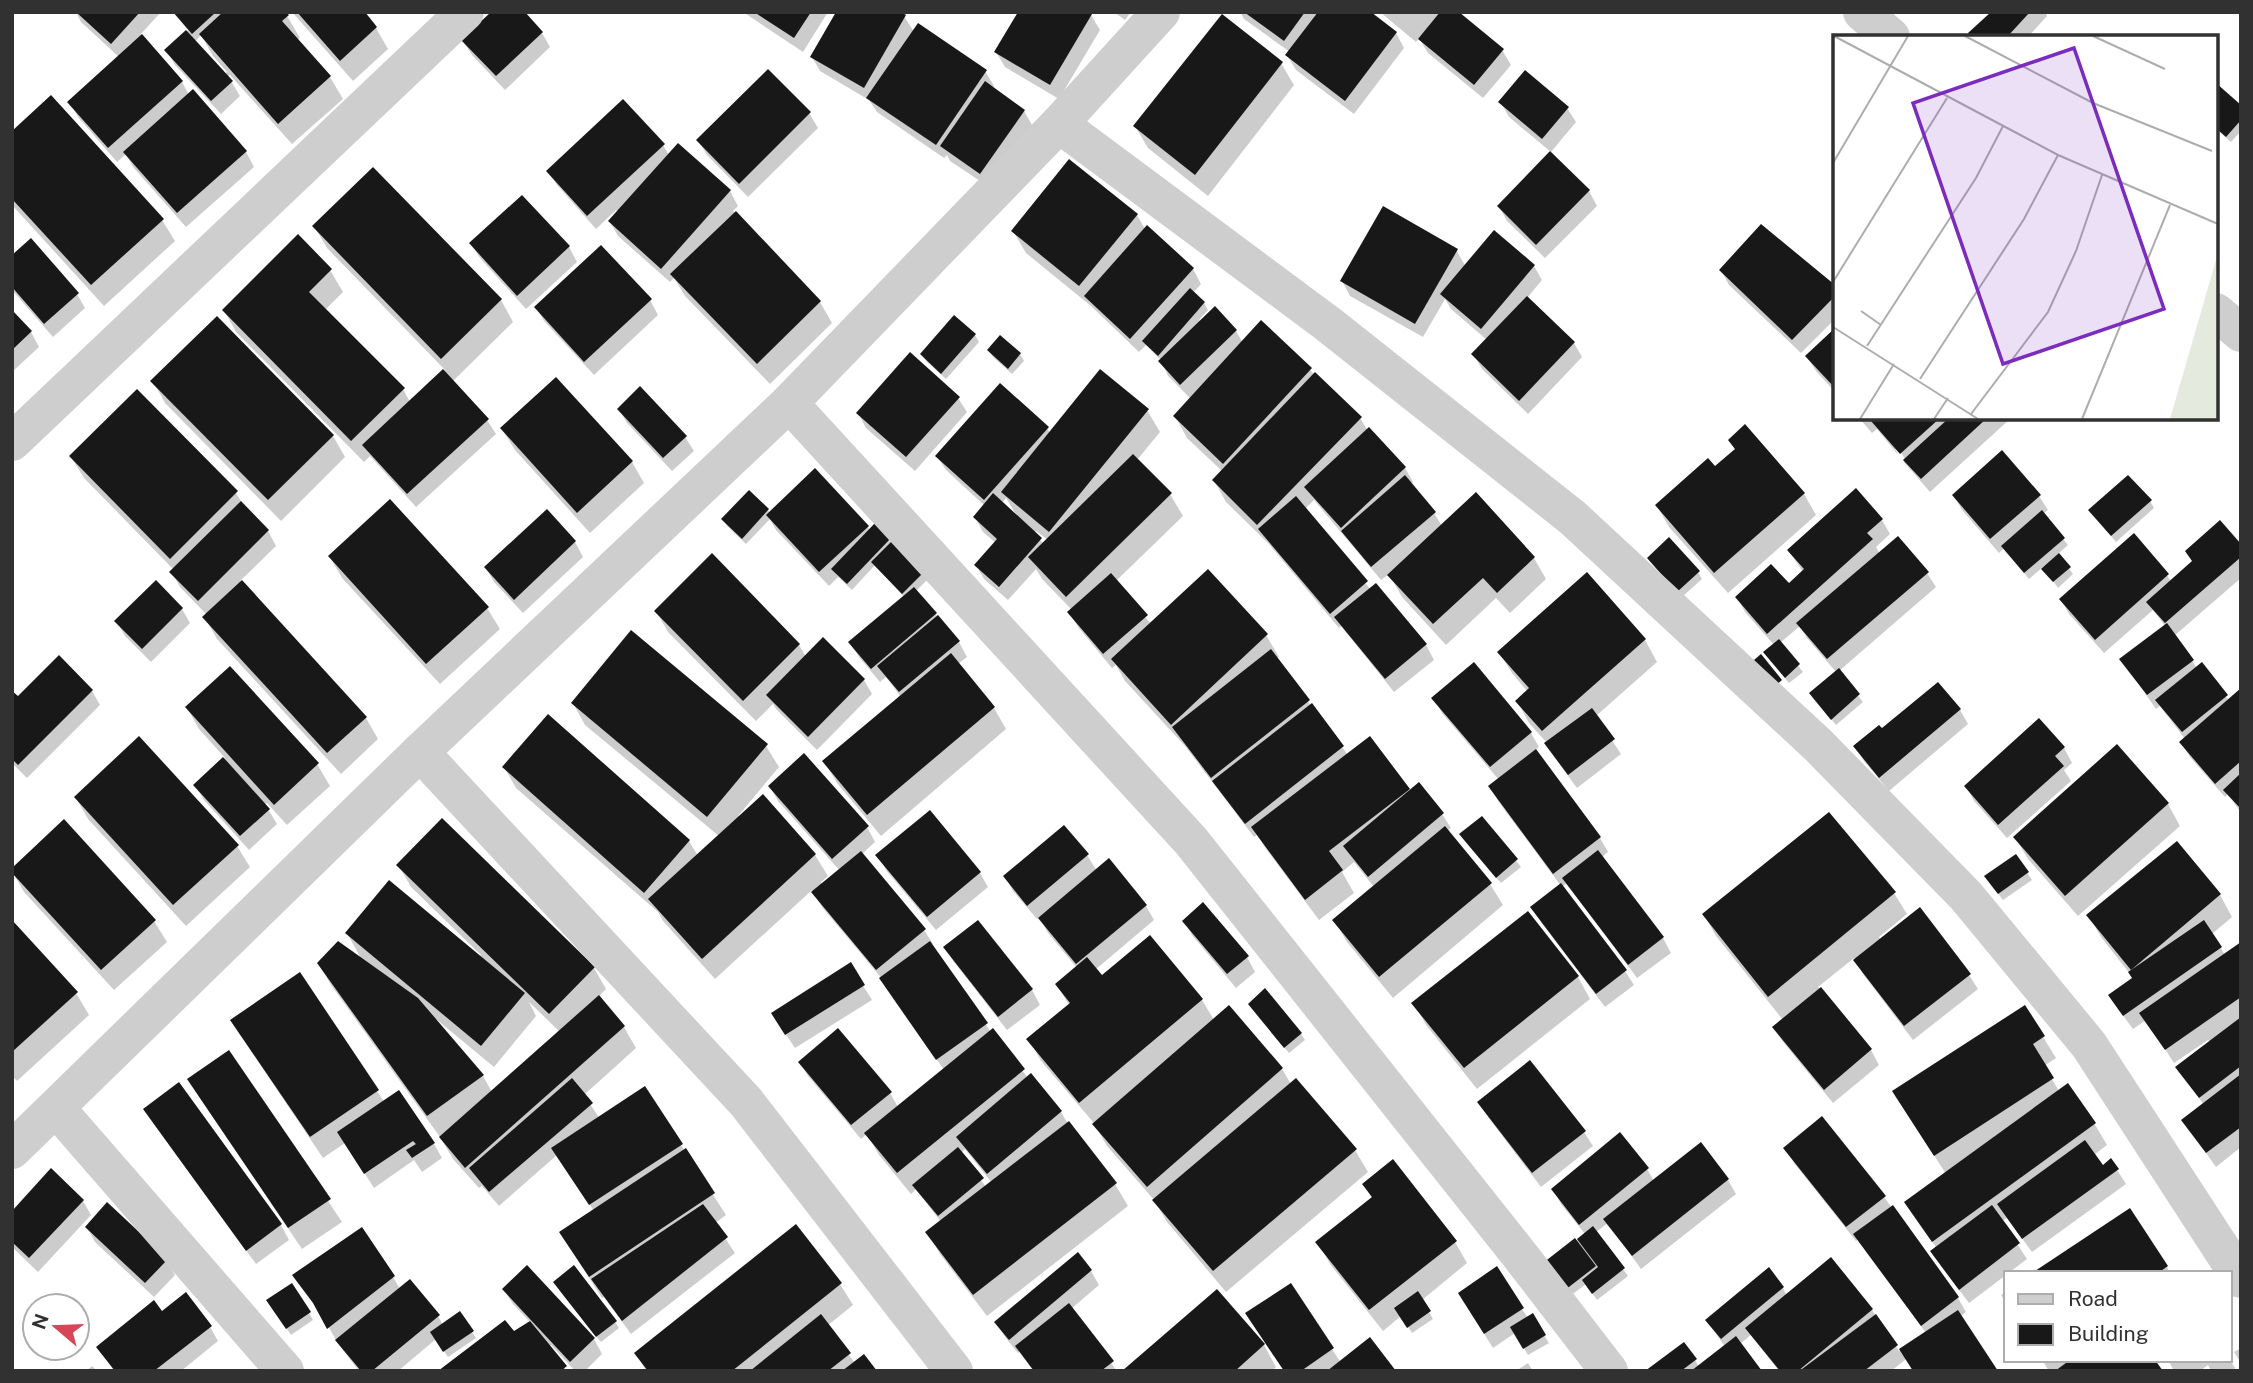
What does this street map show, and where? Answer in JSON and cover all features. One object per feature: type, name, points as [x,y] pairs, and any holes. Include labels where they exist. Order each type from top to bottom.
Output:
[{"type":"street","points":[[12,442],[465,12]]},
{"type":"street","points":[[12,1150],[420,752],[789,403],[1059,124],[1161,12]]},
{"type":"street","points":[[1862,12],[1889,35]]},
{"type":"street","points":[[1059,124],[1328,324],[1573,519],[1818,745],[1966,896],[2089,1045],[2241,1279]]},
{"type":"street","points":[[2218,314],[2241,333]]},
{"type":"street","points":[[789,403],[1191,841],[1514,1247],[1609,1371]]},
{"type":"street","points":[[420,752],[746,1102],[954,1371]]},
{"type":"street","points":[[56,1108],[285,1371]]},
{"type":"building","points":[[76,12],[140,12],[111,44]]},
{"type":"building","points":[[173,12],[216,12],[192,34]]},
{"type":"building","points":[[223,12],[286,12],[289,15],[282,21],[331,76],[278,124],[199,34]]},
{"type":"building","points":[[297,12],[365,12],[377,27],[340,61]]},
{"type":"building","points":[[491,12],[525,12],[543,32],[496,76],[461,40]]},
{"type":"building","points":[[754,12],[811,12],[794,38]]},
{"type":"building","points":[[836,12],[901,12],[906,15],[864,88],[810,57]]},
{"type":"building","points":[[1018,12],[1092,14],[1050,85],[994,52]]},
{"type":"building","points":[[1244,12],[1305,12],[1284,41]]},
{"type":"building","points":[[1318,12],[1371,12],[1397,32],[1345,101],[1285,55]]},
{"type":"building","points":[[1440,12],[1459,12],[1504,49],[1474,85],[1418,39]]},
{"type":"building","points":[[1991,12],[2030,12],[2009,35],[1968,33]]},
{"type":"building","points":[[1222,14],[1283,62],[1195,175],[1133,126]]},
{"type":"building","points":[[918,23],[987,70],[936,145],[866,98]]},
{"type":"building","points":[[186,30],[233,81],[211,101],[164,50]]},
{"type":"building","points":[[142,34],[183,81],[108,148],[67,102]]},
{"type":"building","points":[[768,69],[811,112],[739,184],[696,140]]},
{"type":"building","points":[[1525,70],[1569,107],[1542,139],[1498,102]]},
{"type":"building","points":[[985,81],[1025,110],[980,174],[940,146]]},
{"type":"building","points":[[2218,85],[2241,105],[2241,120],[2226,137],[2218,130]]},
{"type":"building","points":[[193,89],[247,151],[177,213],[123,152]]},
{"type":"building","points":[[51,95],[164,219],[91,285],[12,199],[12,131]]},
{"type":"building","points":[[623,99],[665,144],[587,216],[546,171]]},
{"type":"building","points":[[678,143],[731,190],[661,269],[608,221]]},
{"type":"building","points":[[1550,151],[1590,190],[1536,245],[1497,206]]},
{"type":"building","points":[[1069,159],[1138,214],[1079,286],[1011,231]]},
{"type":"building","points":[[373,167],[502,299],[441,359],[312,226]]},
{"type":"building","points":[[522,195],[570,246],[517,296],[469,243]]},
{"type":"building","points":[[1383,206],[1458,249],[1415,324],[1340,281]]},
{"type":"building","points":[[736,211],[821,301],[757,364],[670,274]]},
{"type":"building","points":[[1761,224],[1833,283],[1833,298],[1792,340],[1719,270]]},
{"type":"building","points":[[1147,225],[1194,268],[1130,339],[1084,296]]},
{"type":"building","points":[[1494,230],[1535,265],[1481,329],[1440,294]]},
{"type":"building","points":[[298,234],[332,269],[309,292],[405,388],[351,441],[222,310]]},
{"type":"building","points":[[31,238],[79,293],[44,324],[12,287],[12,255]]},
{"type":"building","points":[[601,245],[652,299],[584,362],[534,307]]},
{"type":"building","points":[[1190,288],[1205,302],[1158,356],[1142,341]]},
{"type":"building","points":[[1527,296],[1575,342],[1519,401],[1471,354]]},
{"type":"building","points":[[1215,306],[1237,330],[1180,385],[1158,361]]},
{"type":"building","points":[[12,310],[32,331],[12,350]]},
{"type":"building","points":[[954,315],[976,334],[941,374],[920,354]]},
{"type":"building","points":[[217,316],[334,435],[268,500],[150,381]]},
{"type":"building","points":[[1261,320],[1312,368],[1223,464],[1173,416]]},
{"type":"building","points":[[1833,330],[1833,386],[1805,356]]},
{"type":"building","points":[[1000,335],[1021,353],[1008,369],[987,350]]},
{"type":"building","points":[[910,352],[960,397],[906,457],[856,413]]},
{"type":"building","points":[[443,369],[489,419],[407,494],[362,445]]},
{"type":"building","points":[[1100,369],[1149,409],[1049,532],[1001,492]]},
{"type":"building","points":[[1315,372],[1362,417],[1257,525],[1212,480]]},
{"type":"building","points":[[556,377],[633,461],[577,513],[500,428]]},
{"type":"building","points":[[1000,383],[1049,427],[984,500],[935,456]]},
{"type":"building","points":[[640,386],[687,436],[663,458],[617,409]]},
{"type":"building","points":[[137,389],[238,491],[170,559],[69,456]]},
{"type":"building","points":[[1872,420],[1938,420],[1900,454]]},
{"type":"building","points":[[1947,420],[1985,420],[1921,479],[1903,460]]},
{"type":"building","points":[[1745,424],[1805,493],[1714,573],[1655,505],[1708,458],[1715,466],[1735,449],[1728,440]]},
{"type":"building","points":[[1369,427],[1406,467],[1341,528],[1304,487]]},
{"type":"building","points":[[2002,450],[2041,495],[1990,539],[1952,495]]},
{"type":"building","points":[[1133,454],[1172,493],[1066,597],[1028,557]]},
{"type":"building","points":[[815,468],[869,526],[819,572],[766,515]]},
{"type":"building","points":[[1405,475],[1436,512],[1371,567],[1341,531]]},
{"type":"building","points":[[2128,475],[2152,500],[2111,536],[2088,510]]},
{"type":"building","points":[[1856,488],[1883,519],[1867,533],[1873,539],[1767,634],[1735,597],[1771,564],[1789,583],[1804,569],[1787,550]]},
{"type":"building","points":[[749,490],[769,509],[742,539],[721,519]]},
{"type":"building","points":[[1476,492],[1535,557],[1497,593],[1483,578],[1433,624],[1387,575]]},
{"type":"building","points":[[993,493],[1042,538],[999,587],[974,565],[997,539],[973,517]]},
{"type":"building","points":[[1296,496],[1368,581],[1330,614],[1258,529]]},
{"type":"building","points":[[390,499],[489,607],[426,664],[328,556]]},
{"type":"building","points":[[241,501],[269,530],[198,601],[169,572]]},
{"type":"building","points":[[547,509],[576,541],[514,600],[484,567]]},
{"type":"building","points":[[2042,510],[2065,538],[2024,573],[2001,546]]},
{"type":"building","points":[[2220,520],[2241,544],[2241,557],[2165,623],[2146,602],[2192,561],[2185,551]]},
{"type":"building","points":[[875,523],[891,538],[847,584],[831,569]]},
{"type":"building","points":[[2134,533],[2169,574],[2095,640],[2059,599]]},
{"type":"building","points":[[1898,536],[1929,572],[1827,659],[1796,623]]},
{"type":"building","points":[[1669,537],[1700,571],[1677,592],[1647,558]]},
{"type":"building","points":[[893,540],[924,572],[902,594],[871,562]]},
{"type":"building","points":[[712,553],[800,644],[743,701],[654,611]]},
{"type":"building","points":[[2059,553],[2071,567],[2053,582],[2041,569]]},
{"type":"building","points":[[1208,569],[1268,634],[1171,725],[1111,659]]},
{"type":"building","points":[[1587,572],[1646,639],[1542,731],[1515,701],[1529,688],[1497,652]]},
{"type":"building","points":[[1111,573],[1148,615],[1103,654],[1067,612]]},
{"type":"building","points":[[156,580],[183,608],[142,649],[114,621]]},
{"type":"building","points":[[242,580],[367,717],[327,753],[202,617]]},
{"type":"building","points":[[1376,583],[1427,644],[1385,679],[1334,617]]},
{"type":"building","points":[[914,587],[937,613],[871,669],[848,642]]},
{"type":"building","points":[[938,615],[960,641],[899,692],[877,666]]},
{"type":"building","points":[[2167,623],[2194,660],[2147,695],[2119,659]]},
{"type":"building","points":[[631,630],[768,744],[707,817],[571,703]]},
{"type":"building","points":[[823,637],[865,679],[808,737],[766,695]]},
{"type":"building","points":[[1779,639],[1800,664],[1785,678],[1763,652]]},
{"type":"building","points":[[1271,649],[1310,700],[1211,778],[1172,727]]},
{"type":"building","points":[[951,653],[995,707],[867,815],[822,761]]},
{"type":"building","points":[[1761,654],[1782,680],[1769,691],[1747,666]]},
{"type":"building","points":[[59,655],[93,690],[18,765],[12,759],[12,691],[18,696]]},
{"type":"building","points":[[1474,662],[1532,732],[1490,767],[1431,698]]},
{"type":"building","points":[[2202,662],[2228,695],[2182,732],[2155,700]]},
{"type":"building","points":[[230,666],[319,763],[274,805],[185,707]]},
{"type":"building","points":[[1839,668],[1860,694],[1831,720],[1809,693]]},
{"type":"building","points":[[1938,682],[1961,709],[1879,778],[1853,746],[1879,725],[1882,728]]},
{"type":"building","points":[[2241,688],[2241,761],[2215,784],[2179,742]]},
{"type":"building","points":[[1312,703],[1344,746],[1245,824],[1212,781]]},
{"type":"building","points":[[1592,708],[1615,739],[1568,775],[1544,743]]},
{"type":"building","points":[[548,714],[690,840],[644,893],[502,767]]},
{"type":"building","points":[[2039,718],[2065,747],[2055,756],[2064,766],[1998,825],[1964,786]]},
{"type":"building","points":[[139,736],[239,845],[173,905],[74,797]]},
{"type":"building","points":[[1370,736],[1410,789],[1329,851],[1343,870],[1305,900],[1251,827]]},
{"type":"building","points":[[2117,744],[2169,803],[2065,896],[2013,837]]},
{"type":"building","points":[[1536,749],[1601,837],[1553,874],[1488,786]]},
{"type":"building","points":[[804,753],[869,826],[832,859],[768,786]]},
{"type":"building","points":[[223,757],[270,809],[240,836],[193,785]]},
{"type":"building","points":[[2241,773],[2241,809],[2223,790]]},
{"type":"building","points":[[1419,782],[1444,813],[1368,877],[1343,846]]},
{"type":"building","points":[[763,794],[816,854],[702,959],[648,899]]},
{"type":"building","points":[[930,810],[981,872],[927,917],[875,855]]},
{"type":"building","points":[[1829,812],[1896,892],[1768,997],[1702,914]]},
{"type":"building","points":[[1482,816],[1518,859],[1496,878],[1459,834]]},
{"type":"building","points":[[442,818],[595,967],[549,1014],[396,865]]},
{"type":"building","points":[[64,819],[156,920],[101,970],[12,873],[12,868]]},
{"type":"building","points":[[1064,825],[1089,854],[1027,906],[1003,876]]},
{"type":"building","points":[[1445,826],[1492,883],[1379,977],[1332,920]]},
{"type":"building","points":[[2177,841],[2221,894],[2131,970],[2086,915]]},
{"type":"building","points":[[1598,850],[1664,937],[1628,965],[1562,878]]},
{"type":"building","points":[[861,851],[926,929],[876,970],[811,892]]},
{"type":"building","points":[[2016,854],[2029,872],[1998,894],[1984,876]]},
{"type":"building","points":[[1109,858],[1147,905],[1076,964],[1038,918]]},
{"type":"building","points":[[389,880],[525,993],[481,1046],[345,933]]},
{"type":"building","points":[[1561,883],[1627,970],[1596,994],[1530,907]]},
{"type":"building","points":[[1203,902],[1249,956],[1227,974],[1182,921]]},
{"type":"building","points":[[1920,907],[1971,974],[1904,1026],[1853,960]]},
{"type":"building","points":[[1528,911],[1579,976],[1464,1068],[1411,1003]]},
{"type":"building","points":[[12,920],[78,992],[12,1052]]},
{"type":"building","points":[[978,920],[1033,989],[998,1017],[943,947]]},
{"type":"building","points":[[2204,920],[2222,947],[2123,1016],[2108,995],[2132,978],[2128,972]]},
{"type":"building","points":[[1150,935],[1203,999],[1079,1103],[1026,1039],[1070,1003],[1055,984],[1087,957],[1102,975]]},
{"type":"building","points":[[338,941],[418,998],[484,1075],[427,1116],[317,963]]},
{"type":"building","points":[[930,941],[988,1023],[936,1060],[879,978]]},
{"type":"building","points":[[2241,942],[2241,997],[2165,1050],[2139,1013]]},
{"type":"building","points":[[851,962],[865,985],[785,1035],[771,1013]]},
{"type":"building","points":[[300,972],[379,1090],[310,1137],[230,1020]]},
{"type":"building","points":[[1821,987],[1872,1049],[1824,1090],[1772,1027]]},
{"type":"building","points":[[1265,988],[1302,1033],[1284,1048],[1248,1004]]},
{"type":"building","points":[[599,995],[625,1026],[465,1168],[439,1137]]},
{"type":"building","points":[[1229,1005],[1283,1068],[1147,1187],[1092,1124]]},
{"type":"building","points":[[2025,1005],[2045,1036],[2033,1044],[2054,1078],[1934,1156],[1892,1091]]},
{"type":"building","points":[[2241,1017],[2241,1066],[2199,1098],[2175,1067]]},
{"type":"building","points":[[838,1028],[892,1092],[851,1125],[798,1062]]},
{"type":"building","points":[[993,1028],[1025,1069],[897,1173],[864,1133]]},
{"type":"building","points":[[229,1050],[331,1199],[288,1228],[187,1079]]},
{"type":"building","points":[[1530,1060],[1586,1131],[1532,1173],[1477,1102]]},
{"type":"building","points":[[1031,1073],[1062,1111],[987,1174],[956,1137]]},
{"type":"building","points":[[2241,1074],[2241,1127],[2206,1153],[2181,1120]]},
{"type":"building","points":[[572,1078],[593,1103],[489,1192],[469,1168]]},
{"type":"building","points":[[1296,1078],[1357,1149],[1213,1271],[1152,1200]]},
{"type":"building","points":[[179,1082],[282,1224],[246,1251],[143,1109]]},
{"type":"building","points":[[2068,1083],[2096,1123],[1932,1242],[1904,1202]]},
{"type":"building","points":[[645,1086],[683,1144],[589,1205],[551,1148]]},
{"type":"building","points":[[399,1090],[435,1143],[412,1158],[406,1150],[416,1144],[413,1141],[364,1174],[337,1132]]},
{"type":"building","points":[[1822,1116],[1886,1196],[1846,1227],[1783,1148]]},
{"type":"building","points":[[1069,1121],[1117,1183],[973,1295],[925,1232]]},
{"type":"building","points":[[1620,1132],[1649,1168],[1579,1225],[1551,1189]]},
{"type":"building","points":[[2085,1140],[2103,1165],[2111,1158],[2119,1169],[2022,1239],[1997,1204]]},
{"type":"building","points":[[1701,1142],[1729,1179],[1632,1256],[1603,1219]]},
{"type":"building","points":[[958,1147],[984,1178],[938,1216],[912,1185]]},
{"type":"building","points":[[686,1148],[715,1193],[589,1277],[559,1232]]},
{"type":"building","points":[[1393,1159],[1457,1241],[1369,1310],[1315,1242],[1372,1197],[1362,1184]]},
{"type":"building","points":[[51,1168],[84,1200],[29,1258],[12,1242],[12,1211]]},
{"type":"building","points":[[107,1202],[168,1259],[145,1283],[85,1227]]},
{"type":"building","points":[[703,1204],[728,1237],[622,1321],[591,1279]]},
{"type":"building","points":[[1893,1205],[1959,1297],[1921,1326],[1853,1234]]},
{"type":"building","points":[[1992,1205],[2020,1243],[1959,1290],[1930,1251]]},
{"type":"building","points":[[2130,1208],[2168,1266],[2161,1271],[2035,1271]]},
{"type":"building","points":[[796,1224],[842,1283],[732,1371],[648,1371],[634,1353]]},
{"type":"building","points":[[1593,1226],[1625,1268],[1592,1294],[1582,1280],[1598,1267],[1577,1239]]},
{"type":"building","points":[[362,1227],[395,1276],[327,1329],[313,1303],[292,1275]]},
{"type":"building","points":[[1575,1238],[1596,1266],[1565,1290],[1543,1263]]},
{"type":"building","points":[[1078,1252],[1092,1270],[1009,1340],[994,1322]]},
{"type":"building","points":[[1831,1257],[1873,1309],[1798,1371],[1780,1371],[1745,1328]]},
{"type":"building","points":[[527,1265],[595,1338],[570,1362],[502,1289]]},
{"type":"building","points":[[574,1265],[617,1321],[596,1337],[553,1282]]},
{"type":"building","points":[[1497,1266],[1524,1308],[1484,1334],[1458,1293]]},
{"type":"building","points":[[1769,1267],[1784,1287],[1721,1339],[1705,1320]]},
{"type":"building","points":[[410,1279],[440,1315],[372,1371],[361,1371],[335,1340]]},
{"type":"building","points":[[292,1283],[311,1312],[286,1329],[266,1300]]},
{"type":"building","points":[[1291,1283],[1334,1348],[1301,1371],[1284,1371],[1245,1313]]},
{"type":"building","points":[[1217,1289],[1265,1344],[1235,1371],[1122,1371]]},
{"type":"building","points":[[1418,1291],[1431,1311],[1407,1328],[1394,1308]]},
{"type":"building","points":[[186,1292],[212,1326],[154,1371],[115,1371],[96,1347],[154,1300],[162,1311]]},
{"type":"building","points":[[1069,1303],[1114,1361],[1101,1371],[1034,1371],[1015,1346]]},
{"type":"building","points":[[1958,1310],[1998,1371],[1913,1371],[1899,1349]]},
{"type":"building","points":[[460,1311],[474,1331],[443,1352],[430,1332]]},
{"type":"building","points":[[1533,1313],[1546,1335],[1523,1349],[1510,1327]]},
{"type":"building","points":[[821,1314],[851,1353],[828,1371],[750,1371]]},
{"type":"building","points":[[1876,1314],[1898,1345],[1864,1371],[1803,1371],[1802,1369]]},
{"type":"building","points":[[505,1320],[514,1331],[530,1321],[567,1366],[561,1371],[438,1371]]},
{"type":"building","points":[[1736,1336],[1762,1371],[1691,1371]]},
{"type":"building","points":[[1370,1337],[1396,1371],[1327,1371]]},
{"type":"building","points":[[1684,1342],[1697,1359],[1681,1371],[1645,1371]]},
{"type":"building","points":[[864,1354],[877,1371],[842,1371]]},
{"type":"building","points":[[2067,1362],[2156,1362],[2163,1371],[2055,1371]]}]
